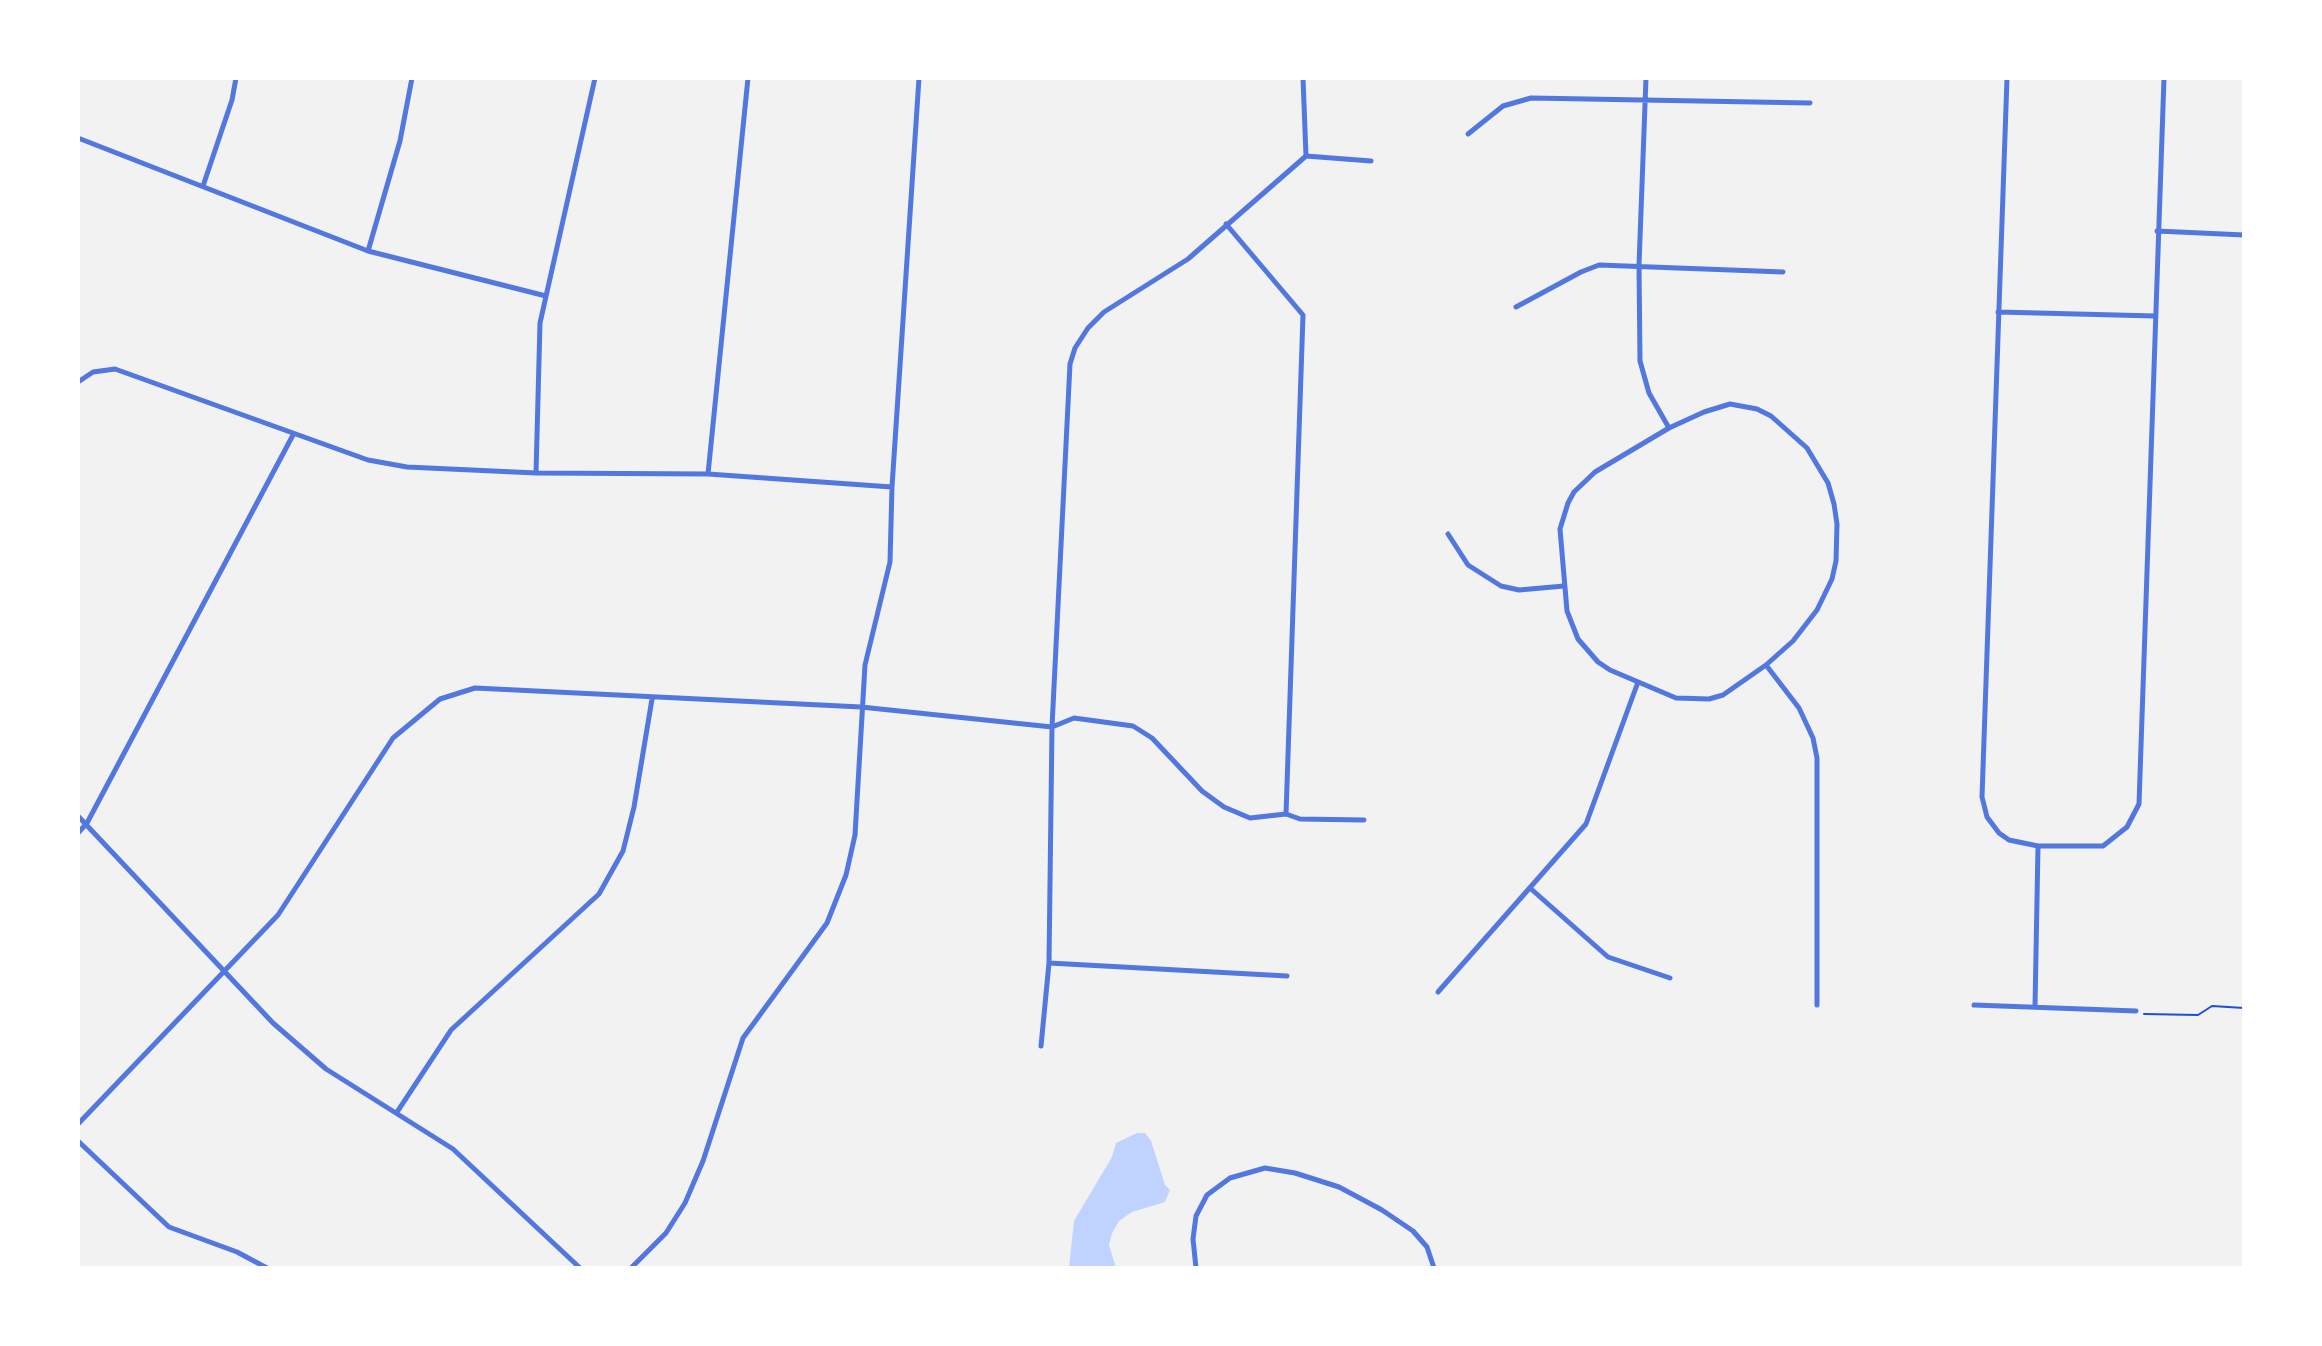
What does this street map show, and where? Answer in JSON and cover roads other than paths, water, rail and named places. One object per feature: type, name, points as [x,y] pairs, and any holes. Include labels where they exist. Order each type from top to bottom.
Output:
[{"type":"street","points":[[203,186],[232,100],[236,78]]},
{"type":"street","points":[[368,251],[400,141],[412,78]]},
{"type":"street","points":[[536,473],[540,323],[595,78]]},
{"type":"street","points":[[708,474],[748,78]]},
{"type":"street","points":[[631,1268],[666,1233],[685,1203],[703,1161],[743,1038],[827,923],[846,875],[855,835],[865,665],[890,562],[892,487],[919,78]]},
{"type":"street","points":[[1303,78],[1306,156]]},
{"type":"street","points":[[1646,78],[1639,265],[1640,361],[1649,393],[1669,428]]},
{"type":"street","points":[[2007,78],[1982,797],[1987,817],[1999,833],[2009,840],[2038,846],[2103,846],[2122,833],[2137,811],[2164,78]]},
{"type":"street","points":[[1468,134],[1494,111],[1521,100],[1542,98],[1810,103]]},
{"type":"street","points":[[78,138],[368,251],[546,296]]},
{"type":"street","points":[[1041,1046],[1049,963],[1052,727],[1070,364],[1075,348],[1088,328],[1104,312],[1188,259],[1306,156],[1371,161]]},
{"type":"street","points":[[1226,224],[1303,315],[1286,814]]},
{"type":"street","points":[[2157,231],[2244,235]]},
{"type":"street","points":[[1516,307],[1589,268],[1615,263],[1783,272]]},
{"type":"street","points":[[1998,312],[2155,316]]},
{"type":"street","points":[[78,382],[93,372],[115,369],[293,435],[368,460],[407,467],[536,473],[708,474],[892,487]]},
{"type":"street","points":[[1730,404],[1757,409],[1782,424],[1807,448],[1828,483],[1837,524],[1832,579],[1805,627],[1766,665],[1723,695],[1709,699],[1676,698],[1610,670],[1588,652],[1573,626],[1564,586],[1560,529],[1574,492],[1595,472],[1669,428],[1730,404]]},
{"type":"street","points":[[78,833],[87,823],[293,435]]},
{"type":"street","points":[[1448,534],[1468,565],[1501,586],[1519,590],[1564,586]]},
{"type":"street","points":[[1766,665],[1799,708],[1813,738],[1817,758],[1817,1005]]},
{"type":"street","points":[[1438,992],[1578,835],[1591,815],[1638,682]]},
{"type":"street","points":[[78,1124],[278,915],[393,738],[440,699],[475,688],[861,707],[1052,727],[1074,718],[1133,726],[1152,738],[1202,791],[1224,807],[1250,818],[1286,814],[1300,819],[1364,820]]},
{"type":"street","points":[[397,1112],[451,1030],[599,894],[623,851],[634,807],[652,699]]},
{"type":"street","points":[[78,816],[273,1023],[326,1069],[453,1149],[580,1268]]},
{"type":"street","points":[[2035,1007],[2038,846]]},
{"type":"street","points":[[1530,888],[1608,957],[1670,978]]},
{"type":"street","points":[[1049,963],[1287,976]]},
{"type":"street","points":[[1974,1005],[2136,1011]]},
{"type":"street","points":[[78,1141],[169,1227],[237,1252],[267,1268]]},
{"type":"street","points":[[1196,1268],[1193,1239],[1196,1216],[1207,1195],[1230,1178],[1265,1168],[1295,1173],[1339,1187],[1382,1210],[1413,1231],[1427,1247],[1434,1268]]},
{"type":"water","points":[[1137,1133],[1145,1133],[1151,1141],[1165,1185],[1170,1190],[1165,1202],[1132,1212],[1119,1221],[1109,1245],[1116,1268],[1069,1268],[1074,1221],[1112,1157],[1116,1143]]}]
